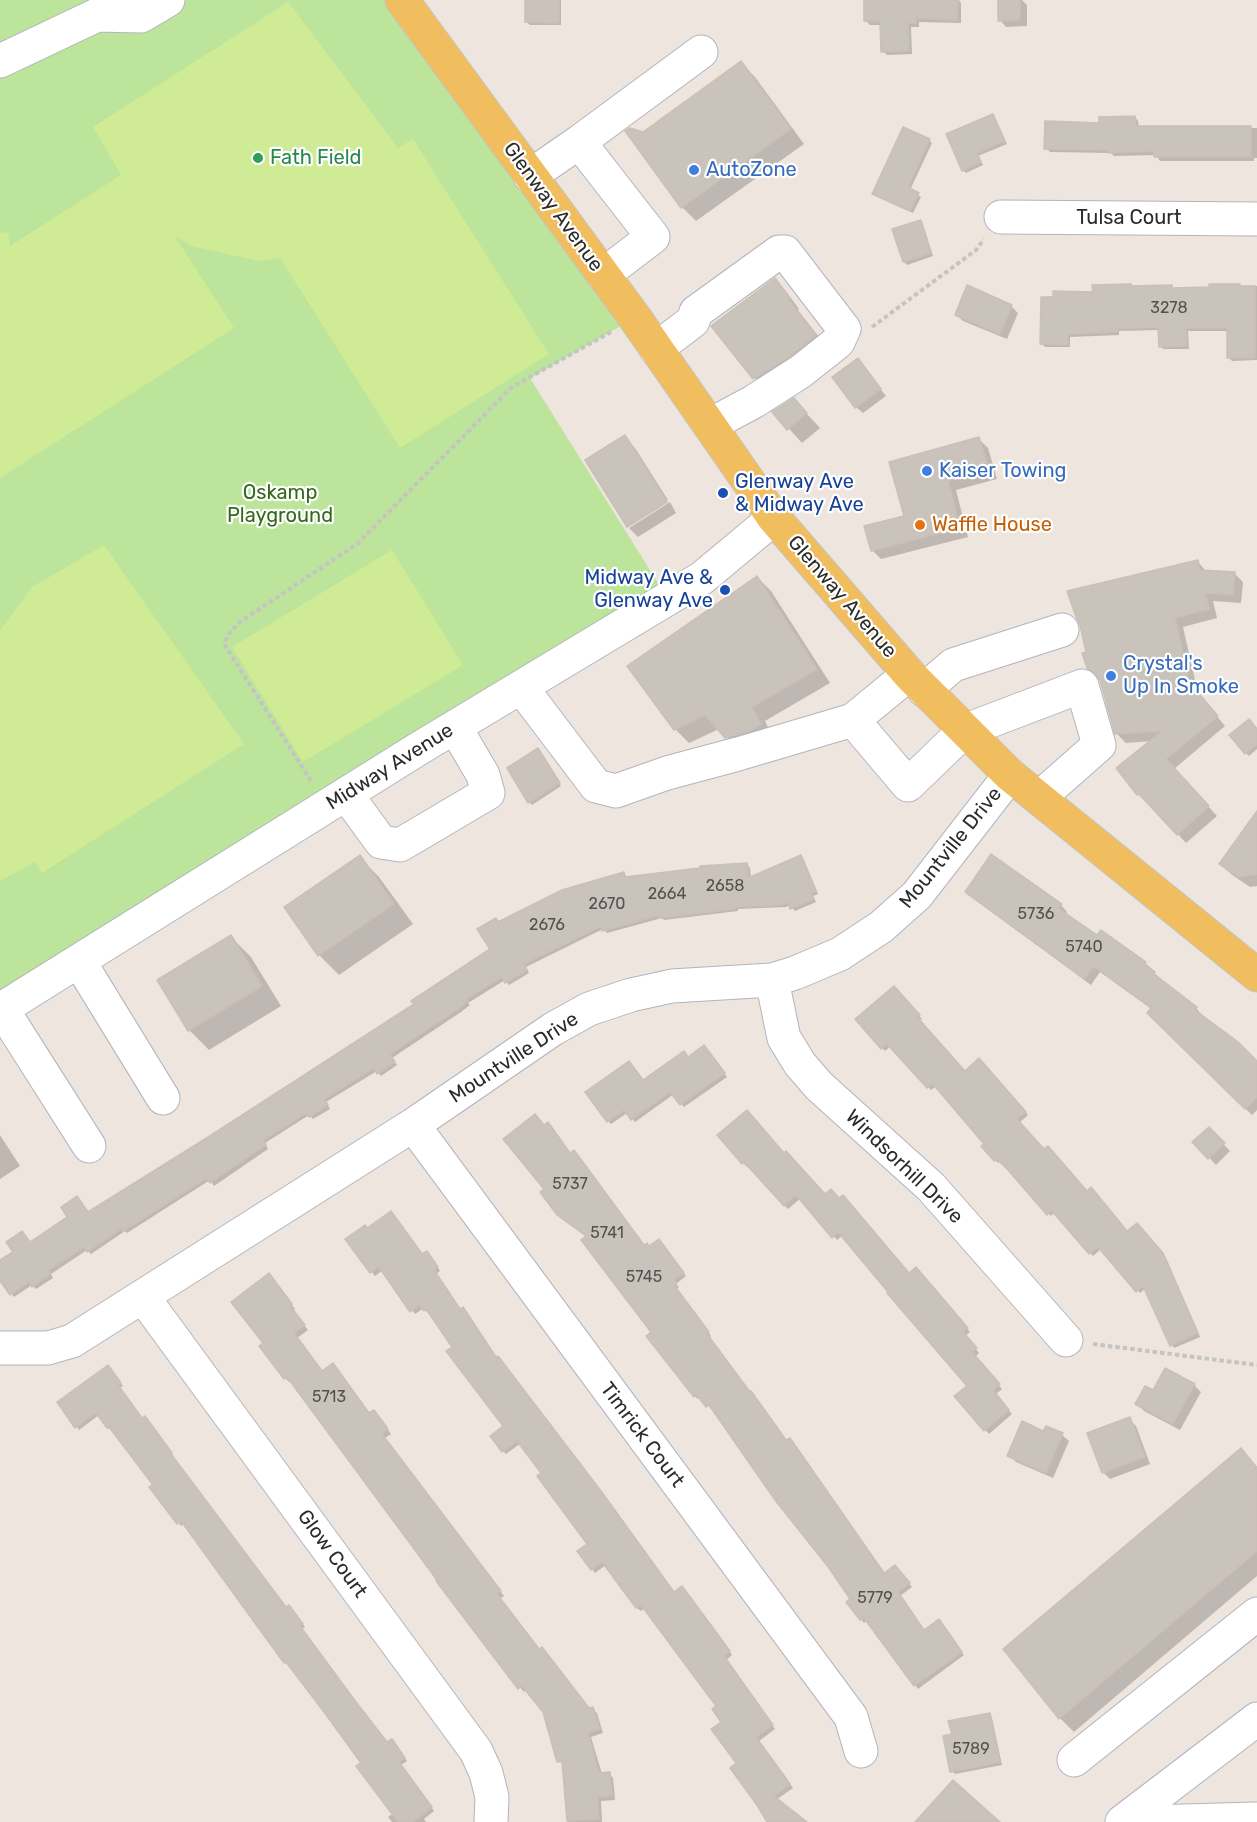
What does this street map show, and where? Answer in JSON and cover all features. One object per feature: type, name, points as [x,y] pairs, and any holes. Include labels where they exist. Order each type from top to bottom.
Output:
[{"type":"main road","name":"Glenway Avenue","points":[[412,4],[530,176],[635,318],[774,518],[916,682],[1010,775],[1257,975]]},
{"type":"street","points":[[0,62],[97,15],[141,16],[168,0]]},
{"type":"street","points":[[530,176],[701,52]]},
{"type":"street","points":[[579,142],[653,237],[603,275]]},
{"type":"street","name":"Tulsa Court","points":[[1001,217],[1257,219]]},
{"type":"street","points":[[656,349],[693,321],[696,312],[779,252],[785,252],[844,330],[838,342],[800,372],[753,402],[710,425]]},
{"type":"street","name":"Midway Avenue","points":[[1,1010],[455,727],[702,578],[774,518]]},
{"type":"street","points":[[521,687],[596,786],[616,790],[667,773],[853,720],[916,682],[953,665],[1062,630]]},
{"type":"street","points":[[853,720],[908,785],[964,731],[1082,686],[1099,745],[1039,798]]},
{"type":"street","points":[[337,800],[381,842],[400,845],[488,793],[483,775],[455,727]]},
{"type":"street","name":"Mountville Drive","points":[[0,1348],[23,1350],[48,1348],[72,1341],[413,1125],[553,1029],[589,1010],[631,995],[672,986],[772,980],[840,954],[881,927],[917,895],[1010,775]]},
{"type":"street","points":[[79,961],[163,1098]]},
{"type":"street","name":"Windsorhill Drive","points":[[772,980],[784,1038],[800,1064],[819,1086],[931,1187],[1066,1340]]},
{"type":"street","points":[[1,1010],[89,1146]]},
{"type":"street","name":"Timrick Court","points":[[413,1125],[851,1717],[861,1751]]},
{"type":"street","name":"Glow Court","points":[[143,1297],[476,1751],[486,1773],[492,1797],[491,1822]]},
{"type":"street","points":[[1074,1760],[1257,1614]]},
{"type":"street","points":[[1122,1822],[1257,1719]]},
{"type":"street","points":[[1146,1822],[1257,1819]]},
{"type":"path","points":[[337,800],[224,644],[229,634],[237,624],[357,544],[512,387],[635,318]]},
{"type":"path","points":[[1066,1340],[1257,1365]]},
{"type":"green space","name":"Oskamp Playground","points":[[0,0],[402,0],[635,318],[530,378],[668,599],[0,1010]]},
{"type":"green space","points":[[288,2],[398,148],[413,139],[549,354],[400,448],[280,258],[259,261],[191,246],[174,235],[234,328],[0,478],[0,232],[8,233],[10,246],[121,175],[93,127]]},
{"type":"green space","points":[[104,545],[244,744],[42,873],[35,862],[0,881],[0,630],[32,587]]},
{"type":"green space","points":[[392,550],[463,665],[303,762],[232,647]]},
{"type":"building","points":[[525,0],[559,0],[559,23],[525,22]]},
{"type":"building","points":[[864,0],[958,0],[957,20],[915,18],[916,23],[908,23],[909,51],[881,52],[880,21],[864,21]]},
{"type":"building","points":[[998,0],[1020,0],[1020,20],[998,21]]},
{"type":"building","name":"AutoZone","points":[[741,61],[791,129],[681,208],[625,131],[630,128],[643,132]]},
{"type":"building","points":[[993,114],[1005,141],[977,153],[981,162],[962,171],[946,134]]},
{"type":"building","points":[[1135,116],[1136,126],[1251,126],[1251,157],[1154,157],[1154,151],[1108,153],[1108,150],[1044,149],[1045,121],[1099,123],[1099,117]]},
{"type":"building","points":[[903,127],[930,139],[908,187],[919,193],[910,211],[872,194]]},
{"type":"building","points":[[921,220],[931,253],[903,262],[892,229]]},
{"type":"building","points":[[775,278],[816,335],[789,357],[753,379],[711,326]]},
{"type":"building","points":[[1131,284],[1131,286],[1172,285],[1172,288],[1209,287],[1209,284],[1255,286],[1255,358],[1227,358],[1227,328],[1186,328],[1187,346],[1159,347],[1158,327],[1117,329],[1117,332],[1068,334],[1068,345],[1040,344],[1041,297],[1053,297],[1053,291],[1093,292],[1092,285]]},
{"type":"building","points":[[967,285],[1012,305],[1000,334],[955,315]]},
{"type":"building","points":[[858,358],[881,389],[855,408],[832,377]]},
{"type":"building","points":[[794,398],[807,413],[787,430],[772,412]]},
{"type":"building","points":[[625,435],[667,502],[627,527],[585,460]]},
{"type":"building","points":[[979,437],[989,470],[948,481],[960,528],[871,551],[864,526],[904,516],[889,462]]},
{"type":"building","points":[[1198,560],[1200,570],[1235,572],[1233,595],[1205,593],[1209,609],[1175,618],[1189,682],[1218,716],[1166,759],[1209,806],[1177,835],[1139,794],[1137,795],[1116,768],[1162,731],[1115,734],[1100,680],[1087,668],[1082,653],[1086,652],[1080,625],[1067,591]]},
{"type":"building","points":[[757,576],[817,669],[752,707],[761,724],[750,731],[725,738],[705,715],[674,730],[627,666]]},
{"type":"building","points":[[1249,719],[1257,729],[1257,744],[1245,754],[1229,735]]},
{"type":"building","points":[[538,748],[560,783],[528,803],[507,768]]},
{"type":"building","points":[[1257,811],[1257,874],[1238,877],[1219,864]]},
{"type":"building","points":[[991,854],[1062,904],[1058,908],[1097,935],[1101,930],[1146,962],[1145,964],[1155,972],[1154,974],[1197,1007],[1195,1010],[1238,1042],[1257,1061],[1257,1097],[1245,1109],[1147,1013],[1151,1008],[1093,966],[1084,979],[965,892]]},
{"type":"building","points":[[360,855],[394,904],[318,956],[284,907]]},
{"type":"building","points":[[801,855],[816,891],[811,893],[814,899],[790,909],[788,902],[782,905],[736,907],[736,909],[660,918],[660,915],[602,931],[601,926],[524,964],[527,970],[505,983],[502,977],[466,999],[468,1001],[458,1009],[390,1054],[395,1062],[377,1074],[374,1068],[324,1099],[328,1105],[309,1117],[306,1113],[263,1140],[266,1145],[210,1183],[207,1178],[87,1252],[84,1247],[49,1270],[51,1274],[32,1287],[29,1282],[10,1295],[0,1281],[0,1260],[13,1252],[6,1242],[22,1231],[30,1242],[67,1217],[61,1207],[77,1196],[88,1212],[414,1004],[411,1001],[490,949],[477,929],[496,918],[498,922],[562,890],[624,872],[625,877],[700,868],[700,866],[747,863],[748,878]]},
{"type":"building","points":[[231,935],[262,986],[188,1031],[157,980]]},
{"type":"building","points":[[894,986],[920,1015],[917,1017],[965,1071],[979,1058],[1026,1112],[1017,1119],[1044,1149],[1048,1146],[1087,1191],[1091,1187],[1127,1231],[1137,1223],[1163,1253],[1198,1333],[1170,1346],[1143,1286],[1136,1292],[1098,1247],[1089,1254],[1051,1210],[1047,1215],[1008,1170],[997,1159],[994,1161],[981,1146],[984,1144],[932,1083],[927,1088],[887,1044],[881,1049],[855,1019]]},
{"type":"building","points":[[704,1045],[725,1073],[680,1105],[670,1092],[631,1120],[624,1110],[607,1122],[585,1092],[629,1061],[643,1080],[684,1051],[688,1057]]},
{"type":"building","points":[[747,1110],[784,1153],[786,1151],[825,1194],[831,1189],[839,1198],[843,1195],[909,1273],[916,1267],[968,1328],[963,1332],[977,1348],[972,1352],[1000,1384],[993,1390],[1009,1410],[984,1431],[954,1396],[967,1386],[838,1232],[832,1238],[796,1195],[784,1206],[717,1135]]},
{"type":"building","points":[[535,1114],[544,1125],[548,1122],[570,1153],[574,1150],[644,1245],[647,1243],[649,1246],[659,1239],[684,1273],[674,1280],[677,1283],[674,1285],[709,1332],[707,1334],[786,1440],[790,1438],[884,1573],[895,1565],[910,1583],[898,1592],[924,1630],[939,1619],[962,1652],[914,1686],[864,1618],[860,1620],[846,1602],[850,1599],[829,1568],[775,1500],[709,1405],[706,1407],[697,1395],[694,1397],[646,1336],[651,1332],[581,1240],[586,1236],[557,1215],[540,1192],[544,1189],[503,1139]]},
{"type":"building","points":[[1209,1127],[1225,1143],[1208,1159],[1192,1142]]},
{"type":"building","points":[[391,1211],[422,1254],[427,1251],[438,1267],[434,1270],[460,1309],[463,1307],[496,1357],[498,1356],[601,1491],[674,1592],[682,1586],[730,1651],[724,1656],[773,1725],[756,1737],[790,1784],[774,1796],[807,1822],[767,1822],[730,1768],[736,1763],[711,1729],[721,1722],[712,1709],[716,1706],[641,1605],[636,1608],[602,1562],[591,1570],[577,1551],[587,1544],[537,1476],[541,1473],[517,1441],[502,1452],[490,1436],[503,1426],[446,1351],[452,1347],[426,1309],[424,1311],[420,1305],[410,1312],[379,1267],[370,1273],[345,1239],[365,1225],[367,1228]]},
{"type":"building","points":[[269,1273],[305,1325],[294,1333],[322,1371],[333,1363],[369,1413],[374,1410],[388,1429],[382,1434],[501,1591],[497,1594],[539,1649],[542,1647],[589,1708],[593,1707],[600,1729],[588,1733],[599,1773],[610,1772],[612,1796],[597,1797],[599,1819],[567,1821],[562,1761],[557,1762],[543,1712],[522,1686],[518,1689],[287,1377],[284,1379],[259,1346],[263,1343],[231,1302]]},
{"type":"building","points":[[108,1365],[121,1383],[118,1385],[142,1418],[145,1416],[286,1607],[289,1605],[303,1624],[300,1626],[353,1698],[387,1742],[392,1739],[405,1758],[399,1762],[432,1807],[413,1822],[398,1822],[356,1766],[361,1763],[327,1716],[286,1662],[284,1663],[181,1521],[177,1524],[149,1487],[153,1485],[109,1427],[107,1428],[96,1413],[75,1428],[57,1402]]},
{"type":"building","points":[[1165,1368],[1195,1384],[1173,1424],[1135,1404],[1145,1386],[1153,1390]]},
{"type":"building","points":[[1130,1417],[1145,1457],[1102,1473],[1087,1433]]},
{"type":"building","points":[[1022,1421],[1043,1431],[1046,1426],[1063,1433],[1046,1473],[1007,1456]]},
{"type":"building","points":[[1241,1448],[1257,1468],[1257,1551],[1059,1719],[1003,1649]]},
{"type":"building","points":[[990,1713],[1000,1762],[950,1772],[943,1736],[952,1734],[948,1721]]},
{"type":"building","points":[[953,1780],[1000,1822],[915,1822]]},
{"type":"place","name":"Fath Field","points":[[258,158]]},
{"type":"place","name":"AutoZone","points":[[694,170]]},
{"type":"place","name":"Kaiser Towing","points":[[927,471]]},
{"type":"place","name":"Glenway Ave & Midway Ave","points":[[723,493]]},
{"type":"place","name":"Waffle House","points":[[920,525]]},
{"type":"place","name":"Midway Ave & Glenway Ave","points":[[725,590]]},
{"type":"place","name":"Crystal's Up In Smoke","points":[[1111,676]]}]
